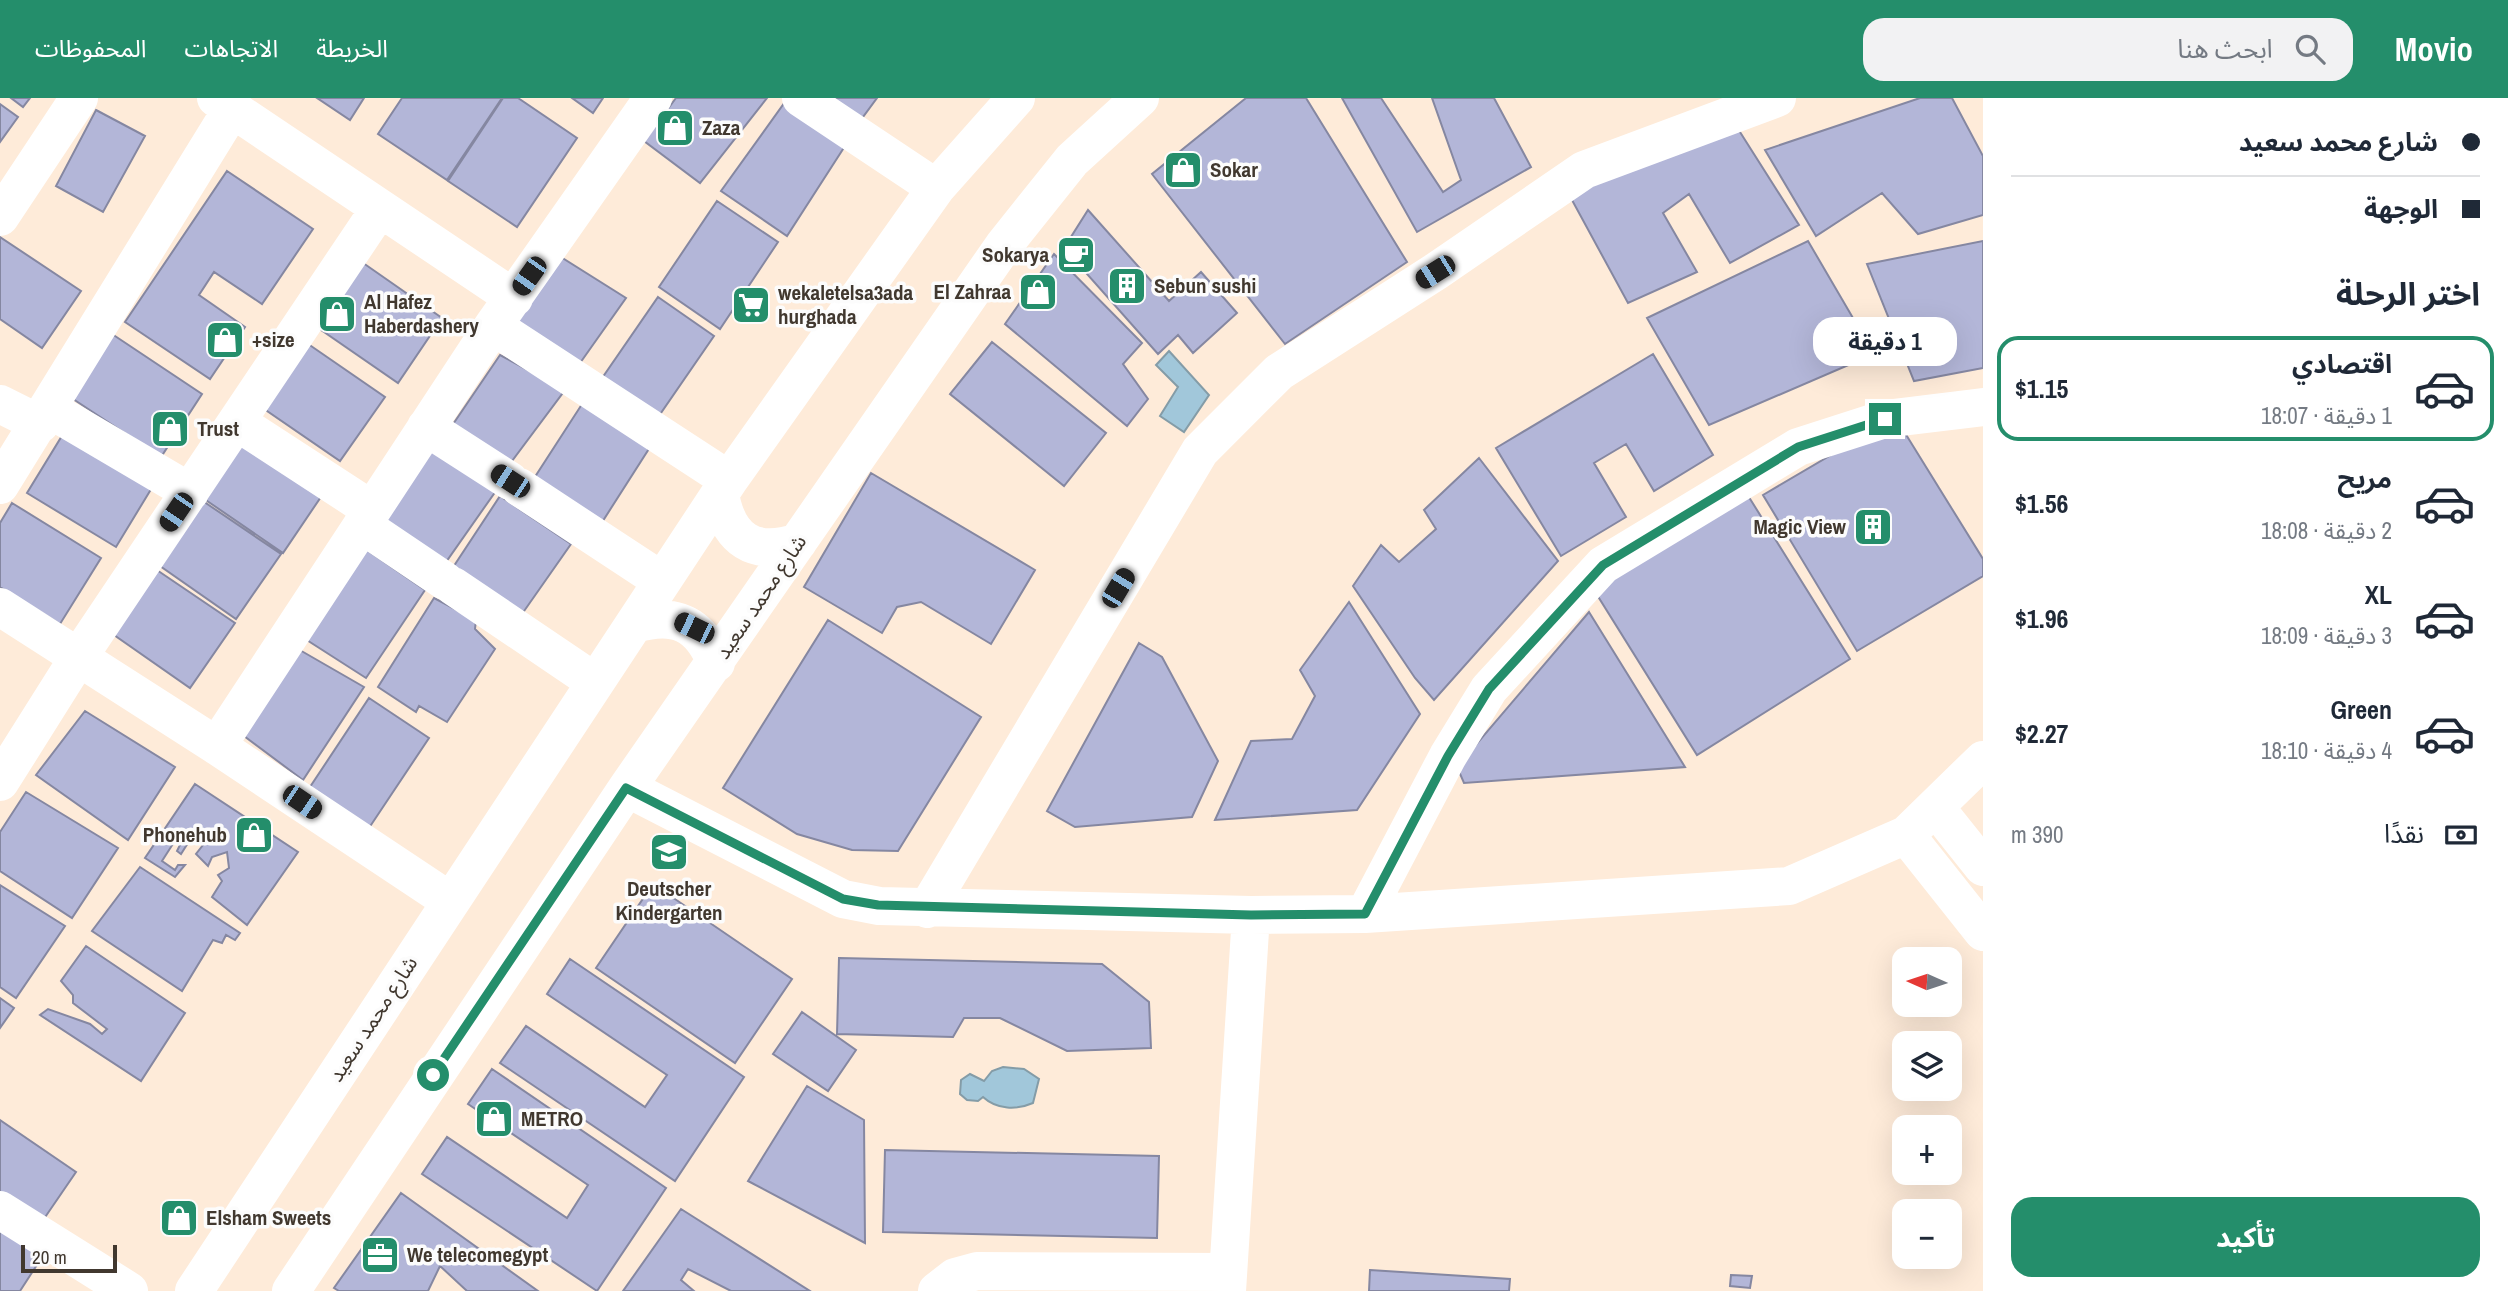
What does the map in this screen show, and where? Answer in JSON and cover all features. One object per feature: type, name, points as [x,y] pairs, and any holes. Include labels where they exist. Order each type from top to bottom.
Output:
[{"type":"street","points":[[0,217],[79,98]]},
{"type":"street","points":[[217,746],[503,312],[653,98]]},
{"type":"street","points":[[801,98],[936,188]]},
{"type":"street","name":"شارع محمد سعيد","points":[[291,1291],[626,788],[716,663],[1004,245],[1072,160],[1140,98]]},
{"type":"street","points":[[927,909],[1200,451],[1279,372],[1435,272],[1584,170],[1777,98]]},
{"type":"street","points":[[0,485],[44,417],[224,103],[380,208],[503,312],[725,487],[724,516],[736,534],[755,546],[777,549],[798,542]]},
{"type":"street","name":"شارع محمد سعيد","points":[[194,1291],[725,487],[936,188],[998,105]]},
{"type":"street","points":[[5,762],[380,208]]},
{"type":"street","points":[[0,404],[44,417],[190,492]]},
{"type":"street","points":[[1365,914],[1448,756],[1489,689],[1603,565],[1798,447],[1885,419],[1983,407]]},
{"type":"street","points":[[237,422],[367,517],[449,583],[595,682]]},
{"type":"street","points":[[426,427],[662,581]]},
{"type":"street","points":[[0,607],[217,746],[450,901]]},
{"type":"street","points":[[635,624],[655,618],[675,619],[694,628],[708,643],[716,663]]},
{"type":"street","points":[[626,788],[843,899],[927,909],[1251,915],[1365,914],[1789,886],[1906,835],[1983,760]]},
{"type":"street","points":[[1936,808],[1983,867]]},
{"type":"street","points":[[1906,835],[1983,932]]},
{"type":"street","points":[[937,1291],[955,1277],[977,1271],[1227,1281],[1251,915]]},
{"type":"street","points":[[0,1210],[129,1291]]},
{"type":"water","points":[[1169,351],[1209,395],[1184,432],[1160,416],[1178,387],[1156,365]]},
{"type":"water","points":[[1003,1067],[1024,1069],[1039,1079],[1033,1103],[1007,1108],[983,1097],[978,1101],[967,1100],[960,1094],[961,1080],[970,1074],[984,1081],[992,1071]]},
{"type":"building","points":[[11,98],[30,98],[23,107]]},
{"type":"building","points":[[317,98],[364,98],[350,120]]},
{"type":"building","points":[[402,98],[502,98],[447,180],[378,134]]},
{"type":"building","points":[[503,98],[518,98],[577,138],[517,227],[448,181]]},
{"type":"building","points":[[572,98],[603,98],[593,113]]},
{"type":"building","points":[[676,98],[767,98],[700,183],[644,141]]},
{"type":"building","points":[[828,98],[877,98],[860,121]]},
{"type":"building","points":[[1246,98],[1306,98],[1407,262],[1285,344],[1152,174]]},
{"type":"building","points":[[1342,98],[1381,98],[1443,192],[1461,180],[1432,98],[1494,98],[1531,167],[1417,232]]},
{"type":"building","points":[[1920,98],[1952,98],[1983,156],[1983,215],[1918,234],[1882,193],[1816,236],[1765,150]]},
{"type":"building","points":[[785,102],[845,146],[787,236],[721,191]]},
{"type":"building","points":[[0,104],[18,117],[0,142]]},
{"type":"building","points":[[96,110],[145,136],[103,212],[56,186]]},
{"type":"building","points":[[1733,121],[1799,225],[1730,263],[1689,194],[1663,213],[1697,272],[1628,303],[1566,189]]},
{"type":"building","points":[[227,171],[313,229],[262,304],[214,272],[199,295],[245,327],[210,379],[125,322]]},
{"type":"building","points":[[717,201],[778,242],[720,329],[659,287]]},
{"type":"building","name":"Sebun sushi","points":[[1088,210],[1169,301],[1201,272],[1237,313],[1193,353],[1178,335],[1158,354],[1064,248]]},
{"type":"building","points":[[0,237],[81,291],[42,348],[0,319]]},
{"type":"building","points":[[1808,241],[1874,354],[1709,425],[1647,318]]},
{"type":"building","points":[[1983,241],[1983,368],[1914,381],[1867,264]]},
{"type":"building","points":[[556,254],[626,298],[573,373],[504,331]]},
{"type":"building","points":[[1054,254],[1142,343],[1123,364],[1148,399],[1127,426],[1005,324]]},
{"type":"building","points":[[356,258],[442,318],[398,383],[311,323]]},
{"type":"building","points":[[658,297],[714,336],[654,423],[598,384]]},
{"type":"building","points":[[109,332],[202,394],[161,457],[67,395]]},
{"type":"building","points":[[298,337],[385,397],[340,461],[254,402]]},
{"type":"building","points":[[992,342],[1106,433],[1064,486],[950,394]]},
{"type":"building","points":[[1653,354],[1713,455],[1654,491],[1626,444],[1594,463],[1626,517],[1561,556],[1496,448]]},
{"type":"building","points":[[500,355],[565,390],[503,473],[445,436]]},
{"type":"building","points":[[584,401],[652,444],[599,527],[531,483]]},
{"type":"building","points":[[68,426],[156,481],[116,547],[27,493]]},
{"type":"building","points":[[241,429],[327,488],[283,553],[197,494]]},
{"type":"building","name":"Magic View","points":[[1905,433],[1983,559],[1983,576],[1857,651],[1763,495],[1855,441]]},
{"type":"building","points":[[432,450],[498,488],[439,572],[378,531]]},
{"type":"building","points":[[1479,458],[1558,561],[1434,700],[1415,678],[1353,586],[1381,545],[1399,562],[1436,529],[1424,510]]},
{"type":"building","points":[[871,473],[1035,570],[991,644],[921,602],[897,607],[882,633],[804,587]]},
{"type":"building","points":[[1747,494],[1850,659],[1697,755],[1594,590]]},
{"type":"building","points":[[194,495],[281,554],[236,619],[150,559]]},
{"type":"building","points":[[500,496],[571,544],[515,624],[446,578]]},
{"type":"building","points":[[12,503],[101,558],[60,624],[0,587],[0,523]]},
{"type":"building","points":[[361,546],[425,590],[366,678],[299,635]]},
{"type":"building","points":[[148,564],[235,623],[190,688],[104,628]]},
{"type":"building","points":[[434,598],[476,620],[475,629],[495,649],[447,722],[419,706],[416,712],[378,687]]},
{"type":"building","points":[[1349,602],[1420,714],[1357,810],[1215,820],[1251,741],[1292,739],[1315,696],[1300,670]]},
{"type":"building","points":[[1589,612],[1685,767],[1464,783],[1457,767]]},
{"type":"building","points":[[828,620],[981,717],[898,851],[852,850],[797,834],[723,788]]},
{"type":"building","points":[[1139,643],[1162,657],[1218,761],[1192,817],[1075,827],[1047,811]]},
{"type":"building","points":[[298,649],[364,687],[303,780],[244,736]]},
{"type":"building","points":[[369,698],[429,738],[369,828],[308,790]]},
{"type":"building","points":[[85,711],[175,767],[128,840],[36,775]]},
{"type":"building","points":[[195,784],[298,852],[247,925],[212,897],[222,881],[218,875],[229,868],[227,852],[212,857],[208,866],[196,854],[207,840],[188,843],[181,854],[177,851],[186,833],[178,836],[162,861],[175,870],[178,865],[185,865],[175,877],[145,858]]},
{"type":"building","points":[[26,792],[118,848],[72,918],[0,871],[0,832]]},
{"type":"building","points":[[140,867],[240,933],[235,940],[226,935],[222,943],[213,940],[182,991],[92,931]]},
{"type":"building","points":[[653,884],[792,979],[735,1063],[596,968]]},
{"type":"building","points":[[0,885],[65,926],[16,998],[0,987]]},
{"type":"building","points":[[86,946],[185,1013],[141,1081],[40,1015],[48,1009],[90,1024],[102,1034],[107,1029],[73,1003],[73,995],[61,981]]},
{"type":"building","points":[[839,958],[1102,964],[1149,1002],[1151,1048],[1067,1051],[1000,1018],[964,1018],[953,1037],[837,1034]]},
{"type":"building","points":[[570,959],[744,1077],[675,1181],[500,1063],[526,1026],[645,1107],[667,1075],[547,994]]},
{"type":"building","points":[[0,998],[14,1008],[0,1028]]},
{"type":"building","points":[[802,1012],[856,1050],[828,1091],[773,1054]]},
{"type":"building","points":[[492,1069],[666,1188],[597,1291],[422,1174],[447,1137],[567,1218],[588,1185],[468,1104]]},
{"type":"building","points":[[807,1086],[864,1120],[865,1243],[748,1181]]},
{"type":"building","points":[[0,1120],[76,1172],[37,1229],[0,1205]]},
{"type":"building","points":[[885,1150],[1159,1156],[1157,1238],[883,1232]]},
{"type":"building","points":[[401,1193],[538,1291],[467,1291],[440,1266],[428,1291],[339,1291],[334,1288]]},
{"type":"building","points":[[681,1209],[810,1291],[731,1291],[688,1269],[681,1280],[694,1291],[623,1291]]},
{"type":"building","points":[[0,1221],[46,1251],[20,1291],[0,1291]]},
{"type":"building","points":[[1370,1270],[1510,1279],[1509,1291],[1369,1291]]},
{"type":"building","points":[[1731,1275],[1752,1276],[1750,1288],[1730,1286]]},
{"type":"place","name":"Zaza","points":[[675,128]]},
{"type":"place","name":"Sokar","points":[[1183,170]]},
{"type":"place","name":"Sokarya","points":[[1076,255]]},
{"type":"place","name":"Sebun sushi","points":[[1127,286]]},
{"type":"place","name":"El Zahraa","points":[[1038,292]]},
{"type":"place","name":"wekaletelsa3ada hurghada","points":[[751,305]]},
{"type":"place","name":"Al Hafez Haberdashery","points":[[337,314]]},
{"type":"place","name":"+size","points":[[225,340]]},
{"type":"place","name":"Trust","points":[[170,429]]},
{"type":"place","name":"Magic View","points":[[1873,527]]},
{"type":"place","name":"Phonehub","points":[[254,835]]},
{"type":"place","name":"Deutscher Kindergarten","points":[[669,852]]},
{"type":"place","name":"METRO","points":[[494,1119]]},
{"type":"place","name":"Elsham Sweets","points":[[179,1218]]},
{"type":"place","name":"We telecomegypt","points":[[380,1255]]},
{"type":"route","points":[[433,1075],[626,788],[843,899],[878,905],[927,909],[1251,915],[1365,914],[1448,756],[1489,689],[1544,626],[1603,565],[1798,447],[1885,419]]}]
